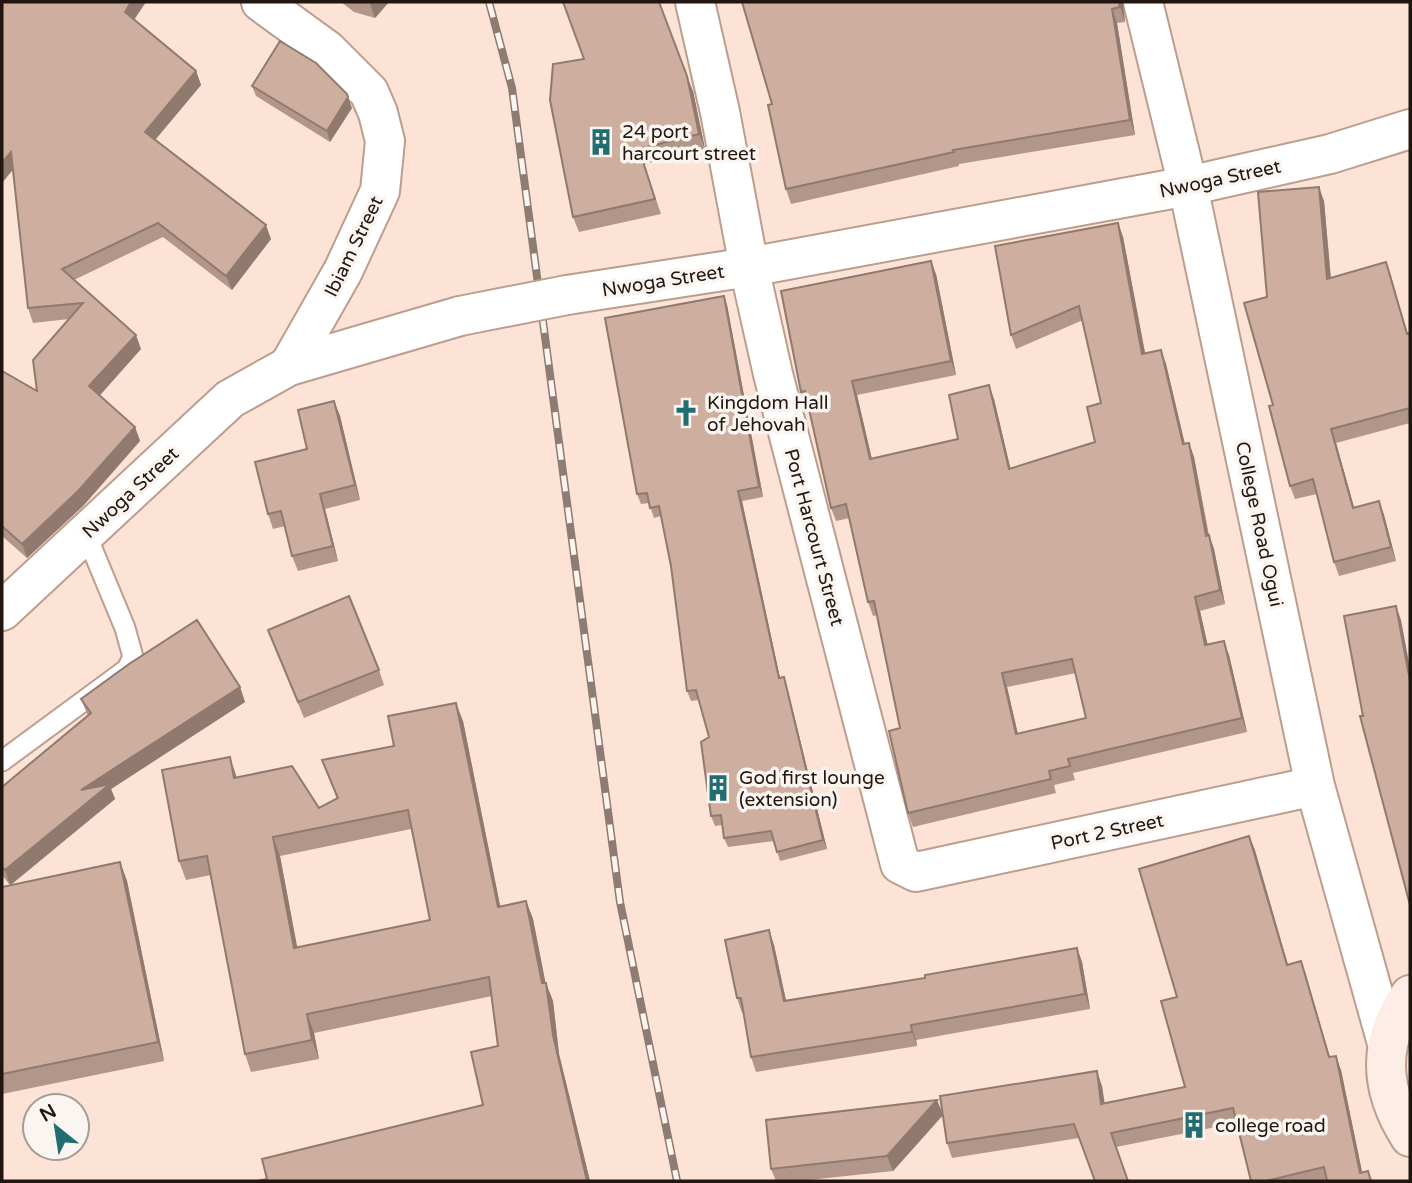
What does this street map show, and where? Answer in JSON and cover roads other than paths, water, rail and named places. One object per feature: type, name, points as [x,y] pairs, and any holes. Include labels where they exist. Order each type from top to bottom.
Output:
[{"type":"main road","points":[[1410,995],[1397,1014],[1387,1043],[1386,1074],[1392,1105],[1410,1138]]},
{"type":"street","name":"Ibiam Street","points":[[261,2],[327,50],[369,92],[385,141],[380,191],[343,271],[289,366]]},
{"type":"street","name":"Port Harcourt Street","points":[[695,2],[776,387],[900,864]]},
{"type":"street","name":"College Road Ogui","points":[[1143,2],[1188,186],[1315,786],[1387,1043]]},
{"type":"street","name":"Nwoga Street","points":[[3,606],[86,534],[230,399],[289,366],[460,316],[568,295],[749,267],[1188,186],[1330,153],[1410,129]]},
{"type":"street","name":"Port 2 Street","points":[[900,864],[916,872],[1315,786]]},
{"type":"lane","points":[[2,761],[127,669],[133,657],[125,628],[86,534]]},
{"type":"railway","points":[[489,2],[512,88],[620,902],[677,1181]]},
{"type":"place","name":"24 port harcourt street","points":[[601,142]]},
{"type":"place","name":"Kingdom Hall of Jehovah","points":[[686,413]]},
{"type":"place","name":"God first lounge (extension)","points":[[718,788]]},
{"type":"place","name":"college road","points":[[1194,1125]]}]
